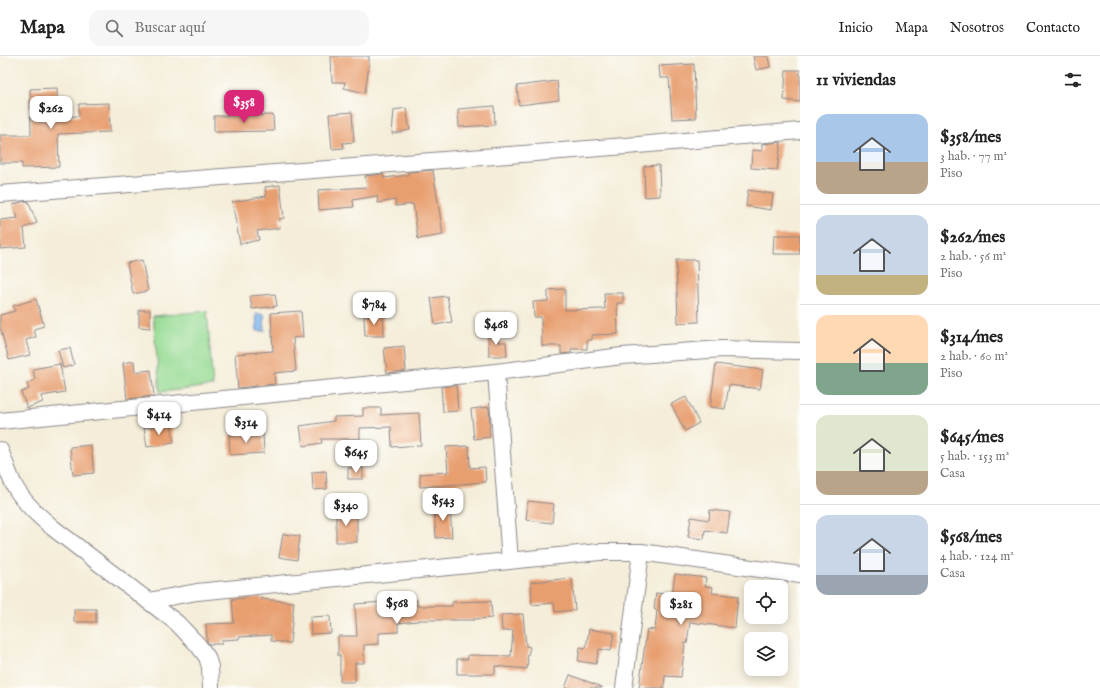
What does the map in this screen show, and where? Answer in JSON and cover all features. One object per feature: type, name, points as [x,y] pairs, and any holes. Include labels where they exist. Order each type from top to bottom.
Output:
[{"type":"street","points":[[0,194],[626,146],[800,130]]},
{"type":"street","points":[[0,421],[496,372],[622,356],[714,349],[800,351]]},
{"type":"street","points":[[496,372],[510,561]]},
{"type":"street","points":[[0,450],[15,487],[27,504],[39,516],[177,623],[198,645],[207,657],[210,667],[211,688]]},
{"type":"street","points":[[148,600],[196,592],[599,552],[641,552],[800,575]]},
{"type":"street","points":[[624,688],[641,552]]},
{"type":"green space","points":[[207,311],[213,386],[160,392],[153,316]]},
{"type":"water","points":[[256,314],[264,314],[265,331],[257,331]]},
{"type":"building","points":[[331,56],[369,56],[365,93],[344,88],[345,82],[332,82]]},
{"type":"building","points":[[753,56],[768,56],[770,67],[756,70]]},
{"type":"building","points":[[694,64],[696,118],[672,119],[669,78],[660,78],[659,66]]},
{"type":"building","points":[[786,70],[800,70],[800,102],[784,100]]},
{"type":"building","points":[[557,81],[559,100],[519,105],[517,86]]},
{"type":"building","points":[[57,88],[58,117],[79,116],[79,104],[109,103],[110,132],[58,134],[59,167],[22,168],[22,163],[0,163],[0,135],[31,135],[30,89]]},
{"type":"building","points":[[494,106],[495,125],[459,127],[458,109]]},
{"type":"building","points":[[406,108],[410,130],[392,134],[394,110]]},
{"type":"building","points":[[352,112],[354,142],[343,143],[344,148],[332,149],[329,114]]},
{"type":"building","points":[[273,115],[274,131],[214,132],[214,116]]},
{"type":"building","points":[[781,142],[777,170],[751,168],[752,150],[762,151],[762,144]]},
{"type":"building","points":[[659,165],[660,196],[645,197],[644,166]]},
{"type":"building","points":[[433,170],[443,235],[418,239],[413,204],[396,206],[395,200],[378,203],[377,196],[353,200],[354,207],[319,210],[318,190],[367,187],[365,176],[383,174],[384,178],[408,175],[408,172]]},
{"type":"building","points":[[280,185],[284,218],[279,219],[280,228],[257,231],[259,240],[240,244],[232,202],[266,196],[265,187]]},
{"type":"building","points":[[748,190],[773,194],[771,210],[746,206]]},
{"type":"building","points":[[28,201],[37,223],[24,228],[26,247],[0,249],[0,220],[18,218],[13,205]]},
{"type":"building","points":[[774,235],[800,235],[800,254],[773,254]]},
{"type":"building","points":[[142,260],[148,291],[133,294],[127,263]]},
{"type":"building","points":[[676,260],[697,260],[699,322],[678,323]]},
{"type":"building","points":[[565,289],[565,310],[605,309],[604,293],[623,293],[623,303],[617,303],[618,334],[592,335],[592,340],[587,340],[587,349],[571,349],[571,353],[561,354],[561,346],[542,346],[541,317],[534,317],[533,302],[548,301],[548,290]]},
{"type":"building","points":[[275,294],[277,306],[252,309],[250,296]]},
{"type":"building","points":[[447,296],[452,322],[435,325],[431,298]]},
{"type":"building","points":[[36,299],[44,326],[34,329],[36,337],[26,340],[30,355],[9,360],[0,327],[0,315],[15,311],[13,306]]},
{"type":"building","points":[[139,310],[150,310],[150,328],[139,327]]},
{"type":"building","points":[[301,311],[303,337],[293,338],[296,371],[274,373],[275,384],[238,388],[235,354],[273,351],[271,313]]},
{"type":"building","points":[[383,315],[384,336],[365,336],[364,316]]},
{"type":"building","points":[[498,332],[498,342],[506,342],[507,356],[489,356],[488,333]]},
{"type":"building","points":[[404,346],[406,371],[387,373],[384,348]]},
{"type":"building","points":[[70,348],[74,365],[63,368],[58,350]]},
{"type":"building","points":[[134,361],[135,372],[151,370],[154,396],[127,399],[123,363]]},
{"type":"building","points":[[60,364],[65,392],[41,396],[43,402],[27,408],[21,392],[29,389],[27,383],[35,380],[33,369]]},
{"type":"building","points":[[716,364],[763,370],[760,389],[729,385],[725,409],[710,407]]},
{"type":"building","points":[[456,385],[458,411],[443,412],[441,387]]},
{"type":"building","points":[[686,397],[699,423],[685,431],[671,404]]},
{"type":"building","points":[[489,407],[490,437],[474,439],[471,409]]},
{"type":"building","points":[[363,408],[381,408],[381,415],[419,413],[421,445],[392,447],[391,427],[360,428],[360,439],[321,439],[322,443],[303,446],[300,426],[334,421],[334,417],[363,416]]},
{"type":"building","points":[[171,424],[174,443],[147,447],[144,428]]},
{"type":"building","points":[[263,433],[264,453],[230,455],[229,435]]},
{"type":"building","points":[[91,445],[94,473],[73,475],[70,447]]},
{"type":"building","points":[[469,446],[470,468],[485,467],[486,482],[420,487],[420,474],[448,472],[446,447]]},
{"type":"building","points":[[348,468],[363,468],[363,479],[348,479]]},
{"type":"building","points":[[326,471],[327,489],[313,490],[312,472]]},
{"type":"building","points":[[528,501],[554,504],[552,523],[526,520]]},
{"type":"building","points":[[450,506],[452,537],[436,538],[434,507]]},
{"type":"building","points":[[710,510],[730,512],[727,533],[705,530],[704,539],[688,537],[691,517],[709,520]]},
{"type":"building","points":[[336,512],[357,512],[357,542],[336,542]]},
{"type":"building","points":[[283,534],[300,536],[297,560],[279,557]]},
{"type":"building","points":[[675,574],[706,578],[705,586],[713,587],[712,593],[738,596],[735,628],[690,622],[687,644],[685,643],[681,677],[665,676],[664,688],[639,688],[647,629],[655,630],[657,610],[654,609],[656,593],[672,595]]},
{"type":"building","points":[[572,578],[575,610],[555,612],[554,603],[532,605],[531,582]]},
{"type":"building","points":[[261,597],[261,599],[294,602],[290,643],[271,641],[271,635],[239,637],[239,639],[222,640],[222,644],[209,644],[207,641],[206,624],[234,623],[232,599]]},
{"type":"building","points":[[417,600],[417,606],[452,606],[452,602],[491,601],[492,618],[474,620],[418,620],[398,623],[398,632],[379,633],[379,644],[364,645],[364,663],[355,663],[355,682],[340,682],[338,636],[357,636],[355,604]]},
{"type":"building","points":[[74,609],[96,609],[96,622],[74,622]]},
{"type":"building","points":[[523,614],[526,646],[530,647],[527,659],[527,669],[495,666],[495,674],[457,674],[457,659],[468,659],[468,655],[511,656],[513,630],[502,631],[501,615]]},
{"type":"building","points":[[330,616],[331,633],[311,634],[310,617]]},
{"type":"building","points":[[589,629],[614,633],[611,651],[599,649],[596,664],[578,661],[580,647],[586,648]]},
{"type":"building","points":[[570,675],[602,687],[602,688],[565,688]]}]
